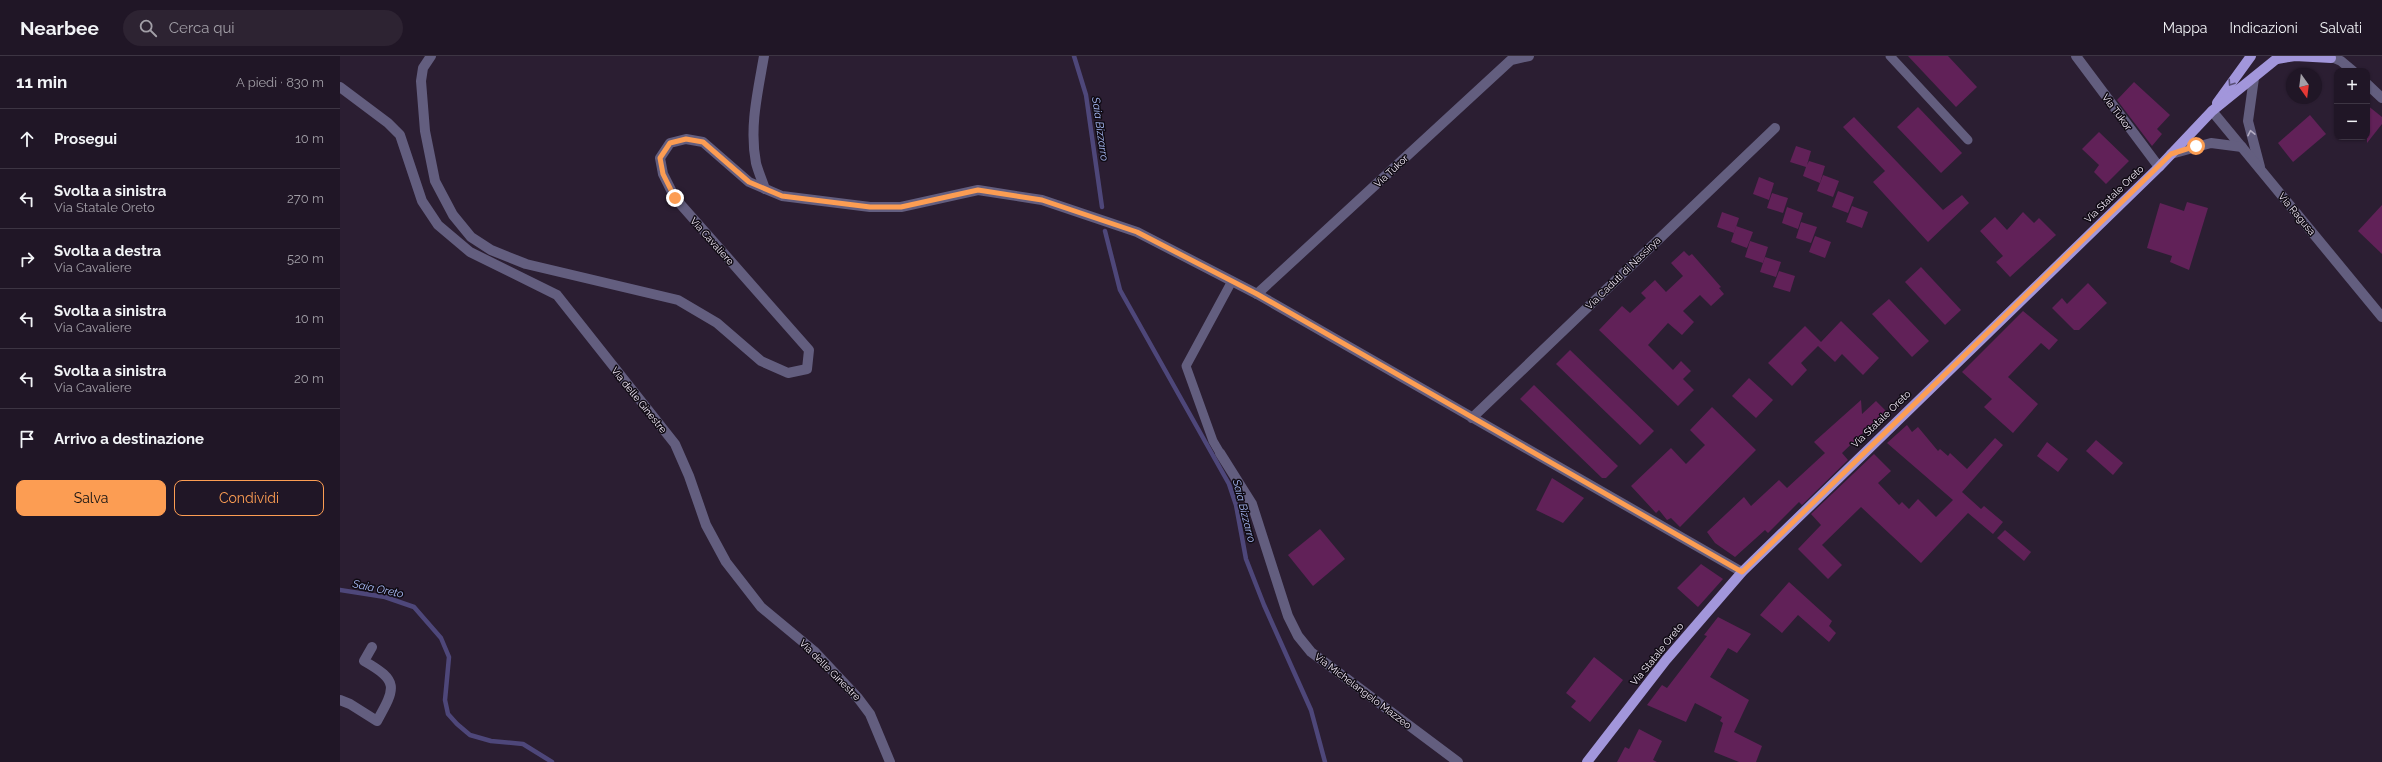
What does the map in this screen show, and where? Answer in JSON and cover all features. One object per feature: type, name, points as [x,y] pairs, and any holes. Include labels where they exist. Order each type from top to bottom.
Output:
[{"type":"main road","points":[[2212,111],[2251,56]]},
{"type":"main road","points":[[2212,111],[2278,57],[2295,56],[2335,58]]},
{"type":"main road","name":"Via Statale Oreto","points":[[1587,762],[1666,660],[1742,572],[2159,167],[2212,111]]},
{"type":"street","name":"Via Cavaliere","points":[[431,56],[423,68],[421,81],[425,131],[435,181],[453,215],[471,237],[491,250],[526,264],[678,300],[717,323],[761,361],[788,373],[807,370],[809,350],[675,198],[663,174],[660,158],[670,143],[686,139],[703,142],[749,182],[782,196],[870,207],[901,207],[978,190],[1042,200],[1137,232],[1257,294],[1742,572]]},
{"type":"street","points":[[764,56],[754,115],[753,140],[756,163],[765,189]]},
{"type":"street","name":"Via Tukor","points":[[1257,294],[1511,60],[1529,56]]},
{"type":"street","name":"Via Tukor","points":[[2076,56],[2159,167]]},
{"type":"street","points":[[2335,58],[2349,68]]},
{"type":"street","points":[[2254,78],[2248,121],[2261,171]]},
{"type":"street","name":"Via delle Ginestre","points":[[340,87],[388,123],[400,135],[422,201],[438,225],[470,252],[557,295],[675,444],[689,476],[706,525],[726,562],[761,607],[814,651],[858,698],[870,714],[890,762]]},
{"type":"street","points":[[2370,87],[2382,98]]},
{"type":"street","name":"Via Ragusa","points":[[2212,111],[2382,317]]},
{"type":"street","name":"Via Caduti di Nassirya","points":[[1472,418],[1775,128]]},
{"type":"street","points":[[2171,154],[2212,143],[2242,147]]},
{"type":"street","name":"Via Michelangelo Mazzeo","points":[[1220,453],[1252,504],[1288,616],[1298,636],[1311,652],[1458,762]]},
{"type":"street","points":[[340,700],[350,704],[377,721],[390,698],[392,689],[384,673],[364,660],[372,647]]},
{"type":"lane","points":[[1890,56],[1968,140]]},
{"type":"lane","points":[[1220,453],[1214,442],[1186,366],[1232,281]]},
{"type":"building","points":[[1908,56],[1948,56],[1977,87],[1956,107]]},
{"type":"building","points":[[2134,82],[2170,115],[2157,129],[2162,134],[2152,146],[2117,100]]},
{"type":"building","points":[[1918,107],[1962,153],[1941,173],[1897,127]]},
{"type":"building","points":[[2370,107],[2382,117],[2382,124],[2370,139]]},
{"type":"building","points":[[2310,115],[2326,134],[2293,162],[2278,143]]},
{"type":"building","points":[[1854,117],[1943,210],[1962,195],[1969,203],[1928,242],[1873,182],[1885,171],[1843,127]]},
{"type":"building","points":[[2099,132],[2129,161],[2106,184],[2094,172],[2099,165],[2082,149]]},
{"type":"building","points":[[1796,146],[1811,151],[1807,165],[1809,161],[1825,166],[1820,183],[1803,176],[1806,167],[1790,162]]},
{"type":"building","points":[[1823,175],[1839,181],[1833,197],[1817,191]]},
{"type":"building","points":[[1759,177],[1774,183],[1769,200],[1753,194]]},
{"type":"building","points":[[1838,191],[1854,197],[1848,213],[1832,207]]},
{"type":"building","points":[[1772,193],[1788,198],[1783,213],[1767,208]]},
{"type":"building","points":[[2187,202],[2208,208],[2189,270],[2170,262],[2172,256],[2147,248],[2160,203],[2184,211]]},
{"type":"building","points":[[2382,205],[2382,254],[2358,231]]},
{"type":"building","points":[[1852,206],[1868,212],[1862,228],[1846,222]]},
{"type":"building","points":[[1787,207],[1803,213],[1798,229],[1782,223]]},
{"type":"building","points":[[1722,212],[1739,218],[1734,233],[1717,227]]},
{"type":"building","points":[[2023,212],[2034,223],[2039,218],[2056,235],[2010,277],[1996,262],[2003,256],[1980,231],[1995,217],[2007,230]]},
{"type":"building","points":[[1801,222],[1817,227],[1811,243],[1796,238]]},
{"type":"building","points":[[1736,226],[1753,232],[1747,248],[1731,242]]},
{"type":"building","points":[[1815,236],[1831,242],[1825,258],[1809,252]]},
{"type":"building","points":[[1750,241],[1768,247],[1763,263],[1745,257]]},
{"type":"building","points":[[1684,251],[1689,256],[1692,254],[1721,287],[1719,288],[1724,294],[1711,306],[1700,295],[1683,311],[1694,322],[1682,335],[1668,323],[1648,345],[1673,370],[1681,361],[1691,371],[1683,379],[1694,390],[1678,406],[1599,330],[1622,306],[1630,313],[1646,298],[1641,293],[1655,280],[1666,292],[1683,276],[1671,263]]},
{"type":"building","points":[[1765,257],[1781,262],[1776,277],[1760,272]]},
{"type":"building","points":[[1921,267],[1961,310],[1945,325],[1905,282]]},
{"type":"building","points":[[1779,271],[1795,276],[1790,292],[1773,287]]},
{"type":"building","points":[[2088,283],[2107,303],[2079,330],[2074,330],[2052,308],[2062,298],[2067,304]]},
{"type":"building","points":[[1889,299],[1929,341],[1912,357],[1872,314]]},
{"type":"building","points":[[2023,311],[2058,340],[2049,350],[2041,343],[2008,377],[2038,404],[2013,433],[1984,407],[1992,399],[1962,372]]},
{"type":"building","points":[[1841,321],[1879,358],[1863,375],[1842,354],[1835,362],[1818,346],[1801,363],[1807,370],[1792,386],[1768,363],[1805,326],[1821,342]]},
{"type":"building","points":[[1570,350],[1654,431],[1640,445],[1556,364]]},
{"type":"building","points":[[1749,378],[1773,400],[1756,418],[1732,396]]},
{"type":"building","points":[[1534,385],[1618,466],[1606,478],[1602,478],[1520,399]]},
{"type":"building","points":[[1861,400],[1862,414],[1876,401],[1886,411],[1842,453],[1848,460],[1802,505],[1799,502],[1768,533],[1765,530],[1735,557],[1715,543],[1707,532],[1744,497],[1751,506],[1779,480],[1787,488],[1825,453],[1814,442]]},
{"type":"building","points":[[1712,407],[1756,450],[1680,527],[1671,518],[1667,520],[1659,510],[1656,513],[1631,486],[1671,448],[1686,464],[1705,445],[1690,430]]},
{"type":"building","points":[[1907,425],[1912,432],[1918,427],[1938,451],[1940,449],[1948,456],[1950,453],[1967,469],[1995,438],[2003,445],[1962,492],[1981,509],[1984,506],[2003,522],[1993,534],[1968,513],[1921,563],[1861,507],[1822,545],[1842,565],[1828,579],[1798,549],[1821,525],[1811,514],[1874,454],[1891,471],[1878,483],[1899,505],[1902,502],[1909,509],[1918,499],[1936,517],[1953,500],[1887,443]]},
{"type":"building","points":[[2096,440],[2123,463],[2113,475],[2086,451]]},
{"type":"building","points":[[2047,442],[2068,459],[2058,472],[2037,456]]},
{"type":"building","points":[[1552,478],[1584,498],[1563,523],[1536,510]]},
{"type":"building","points":[[1320,529],[1345,559],[1313,586],[1288,555]]},
{"type":"building","points":[[2005,530],[2031,552],[2024,561],[1997,538]]},
{"type":"building","points":[[1701,564],[1723,579],[1698,607],[1677,588]]},
{"type":"building","points":[[1789,582],[1832,621],[1829,626],[1836,633],[1829,642],[1798,615],[1782,633],[1760,615]]},
{"type":"building","points":[[1718,617],[1751,634],[1737,653],[1728,648],[1710,677],[1749,700],[1734,732],[1762,746],[1756,762],[1739,762],[1714,752],[1723,723],[1720,721],[1722,717],[1695,703],[1686,722],[1647,705],[1662,685],[1667,688],[1707,636],[1704,635]]},
{"type":"building","points":[[1594,657],[1623,680],[1590,722],[1571,707],[1576,701],[1566,693]]},
{"type":"building","points":[[1639,729],[1662,741],[1653,760],[1657,762],[1617,762],[1625,747],[1629,749]]},
{"type":"waterway","name":"Saia Bizzarro","points":[[1074,56],[1086,95],[1102,207]]},
{"type":"waterway","name":"Saia Bizzarro","points":[[1105,231],[1120,290],[1229,484],[1236,505],[1246,559],[1264,605],[1311,710],[1325,762]]},
{"type":"waterway","name":"Saia Oreto","points":[[340,590],[385,597],[414,607],[441,638],[449,657],[445,700],[448,714],[470,735],[491,741],[523,744],[552,762]]},
{"type":"route","points":[[675,198],[663,174],[660,158],[670,143],[686,139],[703,142],[749,182],[782,196],[870,207],[901,207],[978,190],[1042,200],[1116,224],[1137,232],[1257,294],[1742,572],[2171,154],[2196,146]]}]
